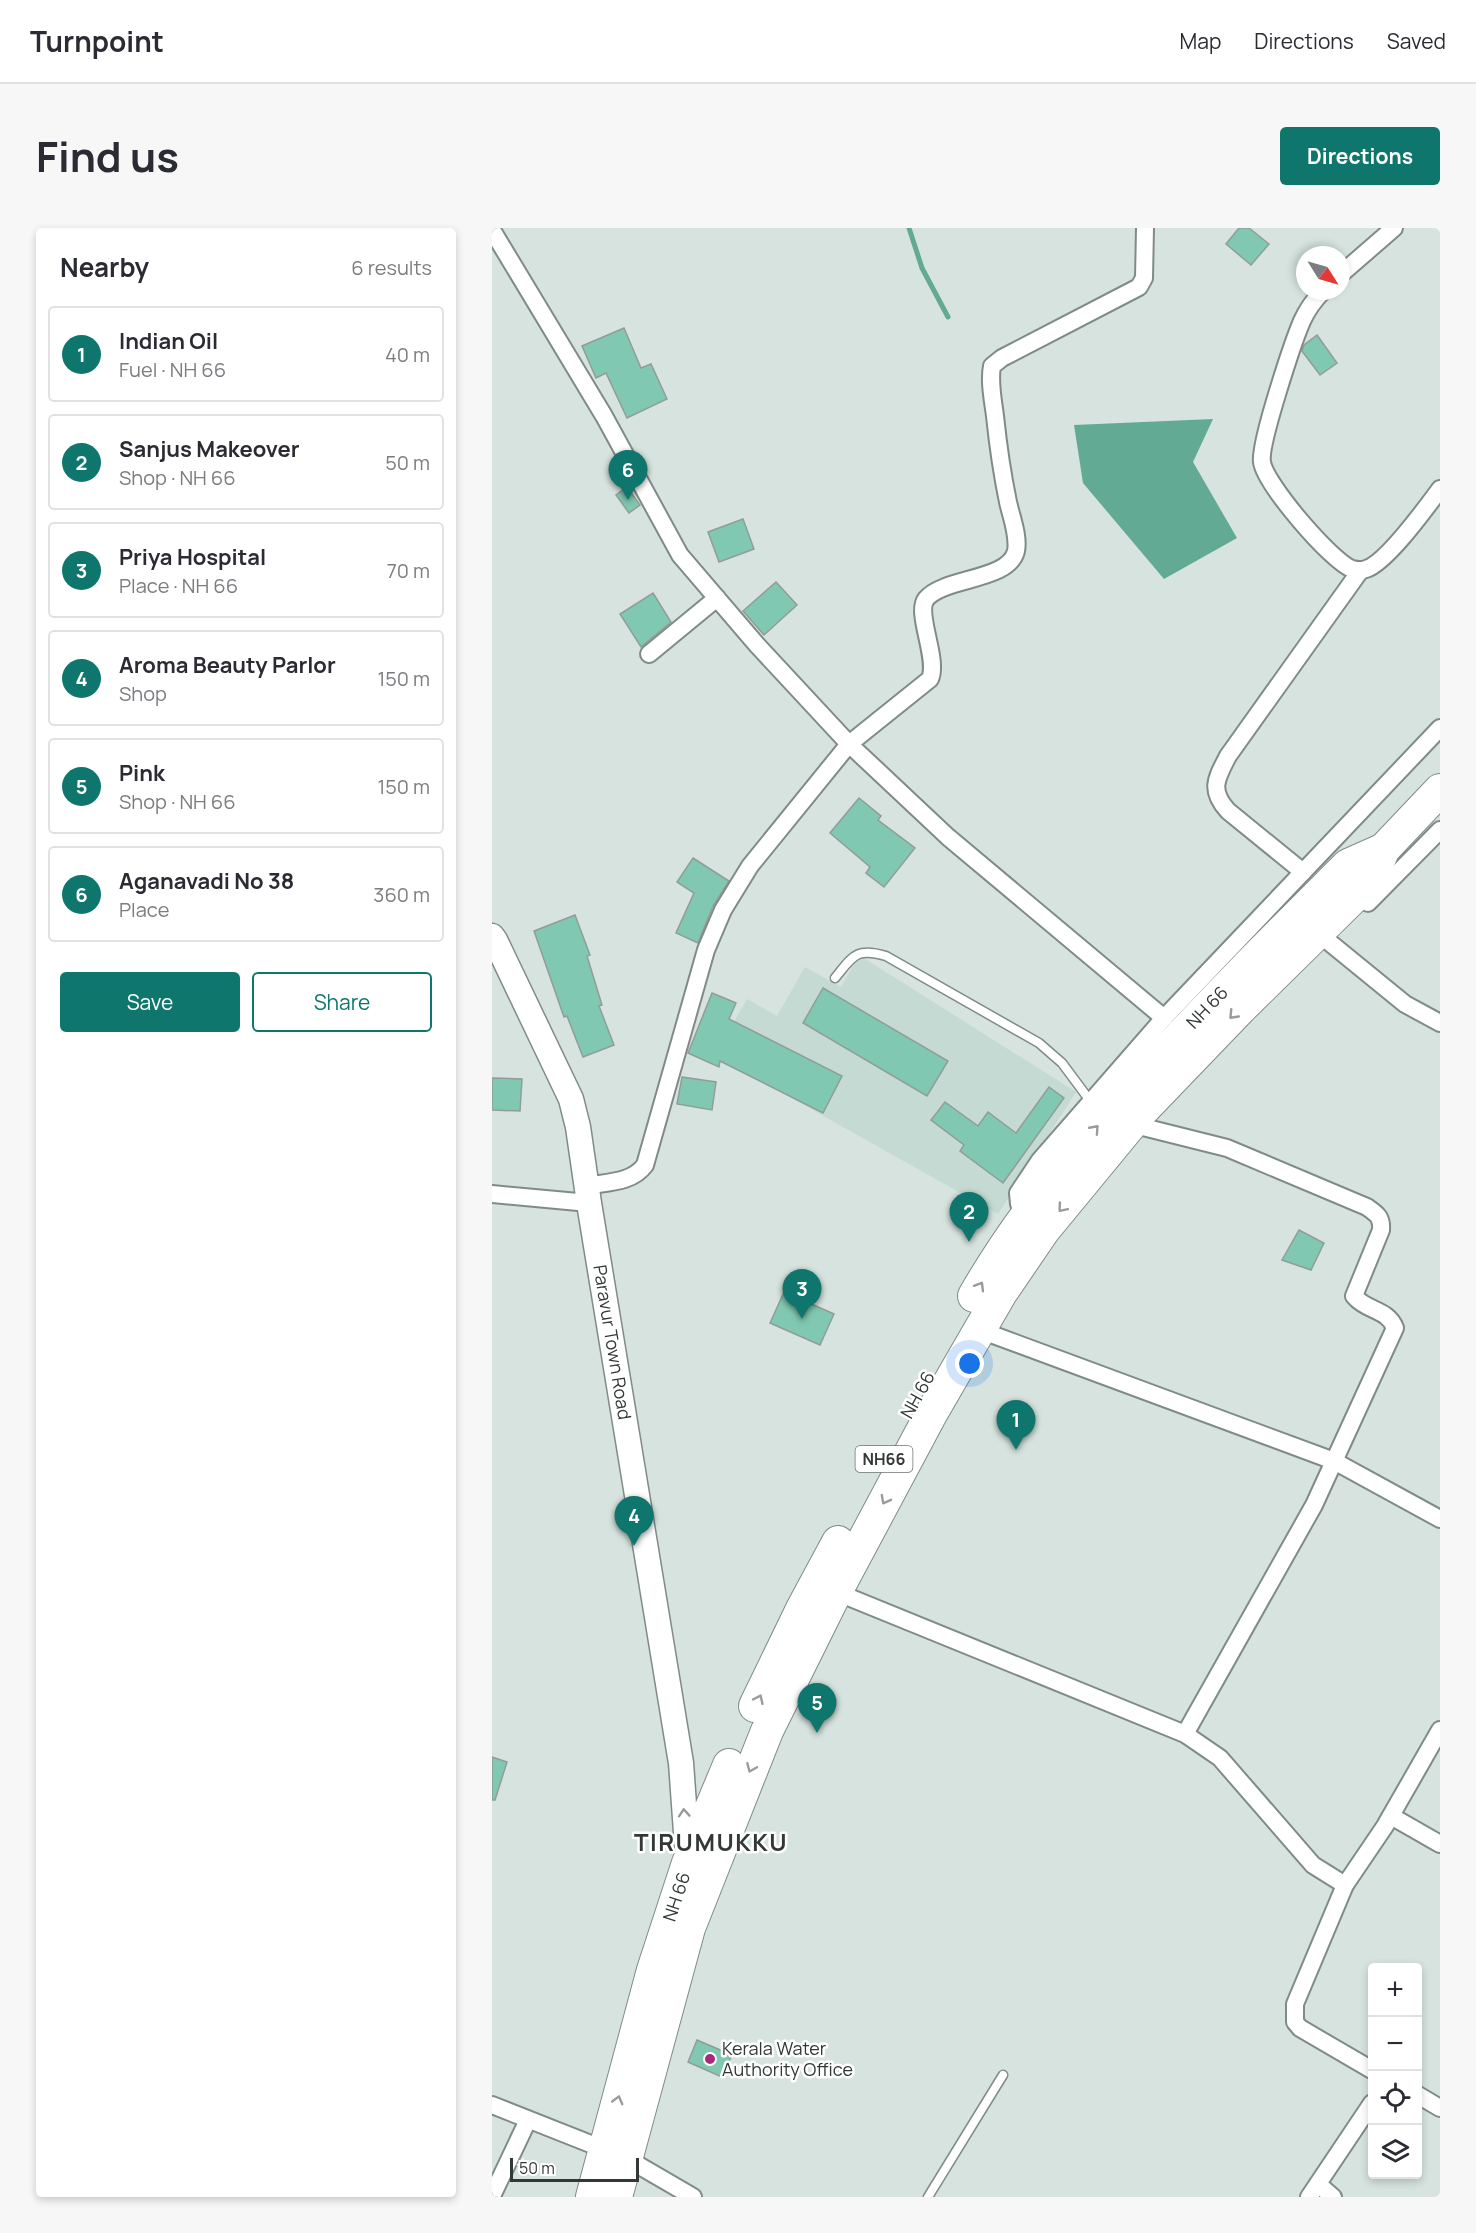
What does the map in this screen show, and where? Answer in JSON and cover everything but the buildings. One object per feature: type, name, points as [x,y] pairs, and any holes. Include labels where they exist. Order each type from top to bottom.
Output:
[{"type":"highway","name":"NH 66","points":[[592,2197],[615,2154],[689,1928],[767,1731],[836,1592],[931,1414],[1001,1293],[1044,1230],[1131,1124],[1258,991],[1369,882],[1384,849],[1440,790]]},
{"type":"highway","name":"NH 66","points":[[616,2197],[615,2154],[653,1970],[688,1863],[755,1706],[803,1607],[958,1324],[1029,1213],[1086,1140],[1183,1033],[1348,865],[1384,849]]},
{"type":"main road","name":"Paravur Town Road","points":[[492,936],[572,1099],[578,1127],[681,1763],[688,1863]]},
{"type":"main road","points":[[681,1763],[716,1796]]},
{"type":"street","points":[[492,1194],[588,1195],[635,1176],[645,1165],[706,950],[723,910],[750,866],[849,744],[930,679],[932,662],[923,610],[926,599],[937,592],[1003,567],[1014,557],[1017,541],[1002,473],[991,384],[992,366],[1002,358],[1139,287],[1144,278],[1146,228]]},
{"type":"street","points":[[1350,266],[1394,228]]},
{"type":"street","points":[[492,230],[604,416],[681,555],[757,645],[849,744],[948,837],[1164,1018]]},
{"type":"street","points":[[1316,300],[1303,318],[1266,436],[1261,460],[1266,474],[1288,507],[1340,561],[1352,569],[1360,570],[1368,569],[1381,558],[1418,518],[1440,489]]},
{"type":"street","points":[[1303,872],[1228,811],[1218,800],[1216,789],[1218,775],[1228,756],[1360,570]]},
{"type":"street","points":[[649,654],[717,598]]},
{"type":"street","points":[[1029,1213],[1019,1204],[1018,1191],[1040,1160],[1164,1018],[1440,728]]},
{"type":"street","points":[[1258,991],[1281,988],[1440,830]]},
{"type":"street","points":[[1329,942],[1405,1004],[1440,1023]]},
{"type":"street","points":[[1131,1124],[1227,1148],[1367,1207],[1382,1220],[1381,1230],[1354,1296],[1362,1304],[1388,1317],[1395,1328],[1314,1505],[1185,1734]]},
{"type":"street","points":[[980,1330],[1335,1461],[1440,1519]]},
{"type":"street","points":[[836,1592],[1185,1734],[1220,1758],[1313,1864],[1345,1885]]},
{"type":"street","points":[[1368,2068],[1300,2028],[1294,2017],[1298,1997],[1345,1885],[1391,1816],[1440,1730]]},
{"type":"street","points":[[1391,1816],[1440,1844]]},
{"type":"street","points":[[1422,2098],[1440,2108]]},
{"type":"street","points":[[492,2105],[615,2154],[693,2197]]},
{"type":"street","points":[[1333,2197],[1313,2190],[1368,2109]]},
{"type":"street","points":[[492,2196],[528,2120]]},
{"type":"lane","points":[[834,978],[858,953],[886,956],[1039,1043],[1062,1063],[1091,1102]]},
{"type":"lane","points":[[928,2197],[1003,2076]]},
{"type":"shaded area","points":[[1213,419],[1193,462],[1237,538],[1164,579],[1083,483],[1074,425]]},
{"type":"shaded area","points":[[859,955],[1076,1092],[998,1214],[715,1055],[747,999],[777,1016],[805,967],[841,987]]},
{"type":"waterway","points":[[909,228],[922,268],[948,317]]},
{"type":"place","name":"Aganavadi No 38","points":[[628,500]]},
{"type":"place","name":"Sanjus Makeover","points":[[969,1242]]},
{"type":"place","name":"Priya Hospital","points":[[802,1319]]},
{"type":"place","name":"Indian Oil","points":[[1016,1450]]},
{"type":"place","name":"Aroma Beauty Parlor","points":[[634,1546]]},
{"type":"place","name":"Pink","points":[[817,1733]]},
{"type":"place","name":"Kerala Water Authority Office","points":[[710,2059]]},
{"type":"district","name":"TIRUMUKKU","points":[[711,1843]]}]
